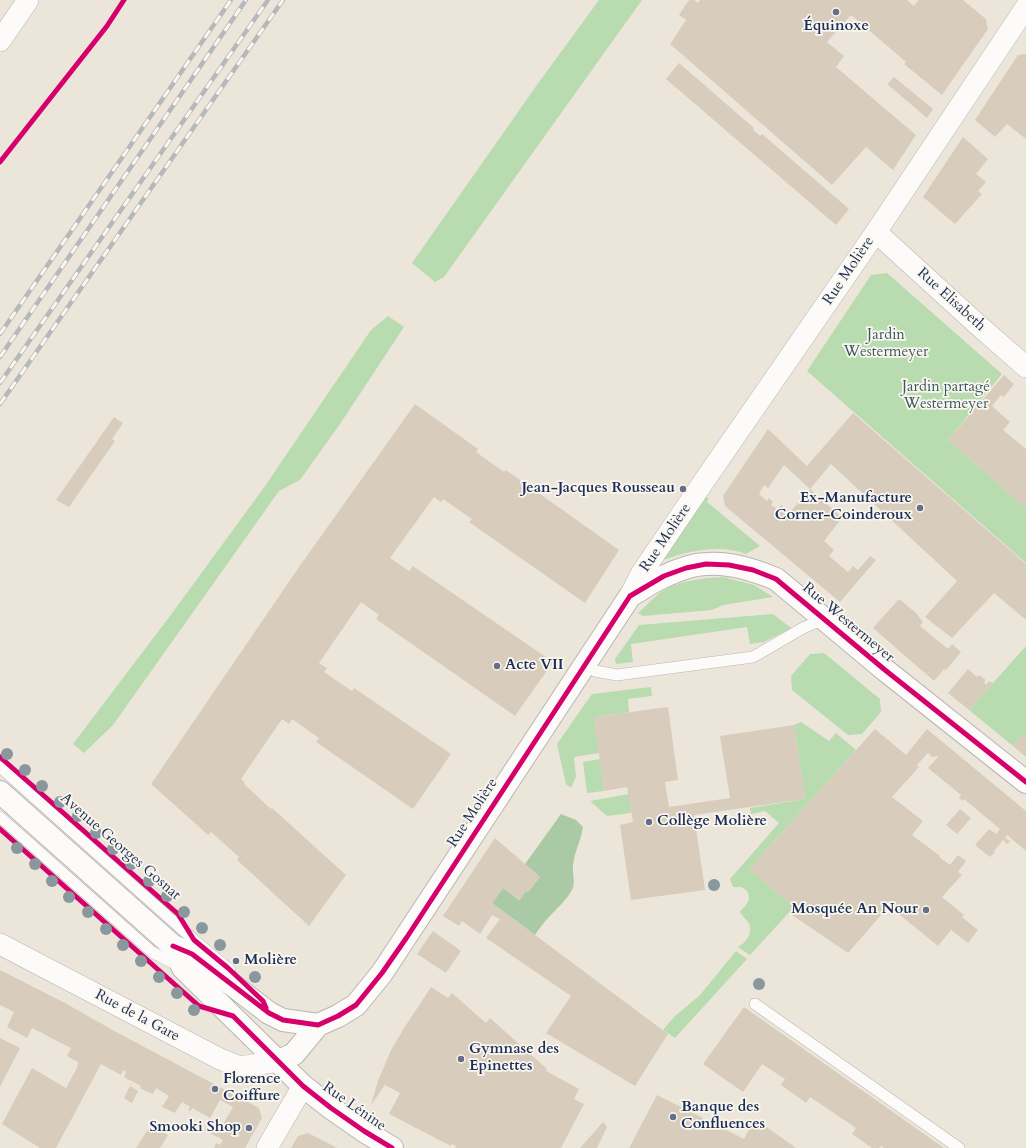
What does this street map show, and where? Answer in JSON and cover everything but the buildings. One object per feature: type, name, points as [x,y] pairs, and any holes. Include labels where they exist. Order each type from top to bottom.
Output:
[{"type":"main road","name":"Rue Westermeyer","points":[[630,596],[664,576],[686,568],[706,564],[729,565],[757,571],[776,579],[885,670],[1026,782]]},
{"type":"main road","name":"Rue Molière","points":[[287,1057],[318,1025],[338,1016],[356,1005],[382,973],[630,596]]},
{"type":"main road","points":[[0,792],[173,946],[192,954],[269,1013],[283,1020],[318,1025]]},
{"type":"main road","points":[[173,946],[183,968],[287,1057]]},
{"type":"main road","points":[[269,1013],[287,1057],[303,1086]]},
{"type":"main road","name":"Rue Lénine","points":[[303,1086],[364,1131],[392,1148]]},
{"type":"street","points":[[0,41],[28,0]]},
{"type":"street","name":"Rue Molière","points":[[630,596],[641,574],[876,232],[1022,7]]},
{"type":"street","name":"Rue Elisabeth","points":[[876,232],[1026,367]]},
{"type":"street","name":"Rue de la Gare","points":[[0,944],[220,1059],[240,1067],[287,1057]]},
{"type":"street","points":[[267,1148],[303,1086]]},
{"type":"lane","points":[[585,664],[595,671],[617,675],[753,657],[803,628],[824,619]]},
{"type":"lane","name":"Avenue Georges Gosnat","points":[[0,767],[194,940],[228,968],[263,1001],[269,1013]]},
{"type":"lane","points":[[0,817],[152,952],[183,968]]},
{"type":"lane","points":[[755,1004],[959,1148]]},
{"type":"green space","points":[[599,0],[642,0],[444,277],[435,282],[412,263],[539,82]]},
{"type":"green space","name":"Jardin Westermeyer","points":[[887,273],[1002,374],[948,440],[1026,508],[1026,563],[807,371],[871,275]]},
{"type":"green space","points":[[388,316],[404,327],[340,424],[300,480],[279,491],[113,725],[84,753],[73,744],[173,612],[265,486],[371,330]]},
{"type":"green space","points":[[704,497],[709,498],[707,502],[760,546],[746,554],[724,549],[701,550],[677,555],[656,563]]},
{"type":"green space","points":[[723,577],[754,585],[773,597],[723,605],[712,610],[643,616],[638,613],[661,592],[678,584],[693,580]]},
{"type":"green space","points":[[773,614],[791,628],[764,642],[750,644],[747,627],[631,644],[633,662],[616,664],[615,659],[639,625]]},
{"type":"green space","points":[[1026,646],[1026,738],[1022,735],[1013,746],[969,710]]},
{"type":"green space","points":[[824,653],[880,699],[881,712],[862,734],[848,735],[792,690],[791,676],[810,654]]},
{"type":"green space","points":[[651,687],[652,696],[628,699],[629,712],[594,717],[599,753],[574,757],[576,777],[571,788],[566,784],[557,744],[592,694]]},
{"type":"green space","points":[[801,722],[829,741],[836,733],[856,750],[749,869],[794,907],[750,955],[738,947],[747,940],[750,933],[750,926],[740,912],[748,902],[749,896],[745,889],[733,887],[730,879],[779,823],[765,811],[751,814],[750,808],[805,799],[794,725]]},
{"type":"green space","points":[[600,759],[604,791],[587,793],[583,762]]},
{"type":"green space","points":[[629,794],[631,813],[607,816],[590,801]]},
{"type":"green space","points":[[561,814],[576,820],[583,827],[574,861],[573,887],[567,898],[544,922],[535,935],[492,903],[503,888],[519,900],[526,891],[528,892],[540,877],[525,864]]},
{"type":"green space","points":[[736,951],[747,959],[675,1038],[663,1030],[674,1017],[700,995]]},
{"type":"railway","points":[[0,334],[231,0]]},
{"type":"railway","points":[[0,357],[246,0]]},
{"type":"railway","points":[[0,383],[268,0]]},
{"type":"railway","points":[[0,404],[283,0]]},
{"type":"cycle path","points":[[0,162],[107,26],[124,0]]},
{"type":"cycle path","points":[[173,946],[192,954],[269,1013],[283,1020],[318,1025],[338,1016],[356,1005],[382,973],[407,937],[630,596],[664,576],[686,568],[706,564],[729,565],[753,570],[776,579],[885,670],[1026,782]]},
{"type":"cycle path","points":[[0,757],[178,914],[194,940],[228,968],[263,1001],[266,1008]]},
{"type":"cycle path","points":[[0,829],[199,1006],[233,1016],[303,1086],[364,1131],[392,1148]]},
{"type":"place","name":"Équinoxe","points":[[836,12]]},
{"type":"place","name":"Jean-Jacques Rousseau","points":[[683,489]]},
{"type":"place","name":"Ex-Manufacture Corner-Coinderoux","points":[[920,508]]},
{"type":"place","name":"Acte VII","points":[[497,666]]},
{"type":"place","name":"Collège Molière","points":[[649,822]]},
{"type":"place","name":"Mosquée An Nour","points":[[926,910]]},
{"type":"place","name":"Molière","points":[[236,961]]},
{"type":"place","name":"Gymnase des Epinettes","points":[[461,1059]]},
{"type":"place","name":"Florence Coiffure","points":[[215,1089]]},
{"type":"place","name":"Banque des Confluences","points":[[673,1117]]},
{"type":"place","name":"Smooki Shop","points":[[249,1128]]},
{"type":"park label","name":"Jardin partagé Westermeyer","points":[[946,396]]}]
